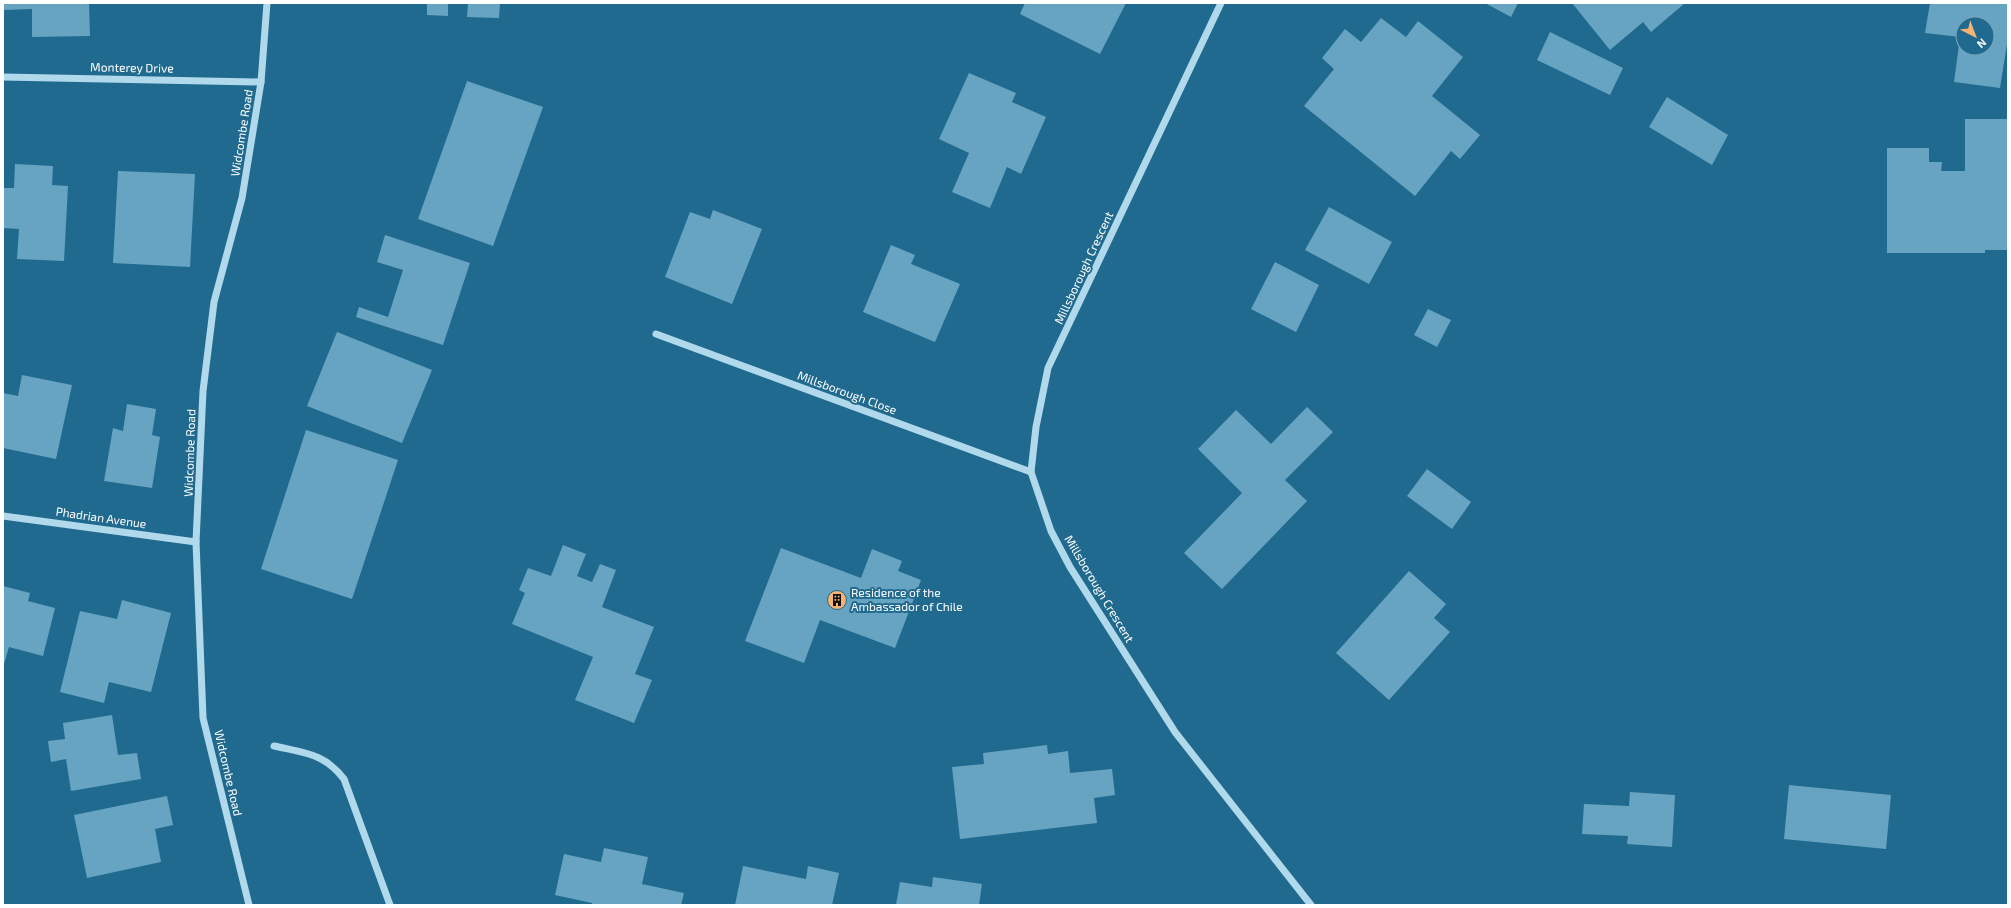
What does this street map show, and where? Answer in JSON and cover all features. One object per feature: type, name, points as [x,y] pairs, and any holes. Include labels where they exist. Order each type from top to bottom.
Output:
[{"type":"street","name":"Widcombe Road","points":[[249,905],[203,718],[196,542],[203,391],[214,302],[242,198],[261,82],[267,3]]},
{"type":"street","name":"Millsborough Crescent","points":[[1221,3],[1048,368],[1036,427],[1031,472],[1051,531],[1070,567],[1175,732],[1311,905]]},
{"type":"street","name":"Monterey Drive","points":[[3,77],[261,82]]},
{"type":"street","name":"Millsborough Close","points":[[656,334],[1031,472]]},
{"type":"street","name":"Phadrian Avenue","points":[[3,516],[196,542]]},
{"type":"street","points":[[274,746],[319,757],[334,767],[344,779],[390,905]]},
{"type":"building","points":[[3,3],[89,3],[90,36],[32,37],[32,9],[3,10]]},
{"type":"building","points":[[427,3],[448,3],[448,16],[427,15]]},
{"type":"building","points":[[468,3],[500,3],[499,18],[467,17]]},
{"type":"building","points":[[1025,3],[1126,3],[1100,54],[1020,14]]},
{"type":"building","points":[[1485,3],[1518,3],[1511,17]]},
{"type":"building","points":[[1572,3],[1685,3],[1651,32],[1643,22],[1610,50]]},
{"type":"building","points":[[1930,3],[2008,3],[2008,38],[2000,88],[1954,82],[1957,56],[1995,56],[1995,16],[1955,16],[1955,36],[1925,33]]},
{"type":"building","points":[[1381,18],[1406,37],[1418,21],[1463,57],[1432,96],[1480,135],[1460,159],[1451,151],[1415,196],[1304,106],[1334,69],[1322,58],[1345,29],[1361,42]]},
{"type":"building","points":[[1550,32],[1623,68],[1610,95],[1537,60]]},
{"type":"building","points":[[969,73],[1016,93],[1012,102],[1046,117],[1021,174],[1007,167],[990,208],[952,192],[969,153],[939,139]]},
{"type":"building","points":[[467,81],[543,107],[493,246],[418,219]]},
{"type":"building","points":[[1667,97],[1728,135],[1712,165],[1649,127]]},
{"type":"building","points":[[1965,119],[2008,119],[2008,250],[1985,250],[1985,253],[1887,253],[1887,148],[1929,148],[1929,162],[1942,162],[1941,171],[1965,171]]},
{"type":"building","points":[[15,164],[53,166],[52,185],[68,186],[64,261],[17,259],[19,229],[3,228],[3,188],[14,188]]},
{"type":"building","points":[[118,171],[195,174],[190,267],[113,263]]},
{"type":"building","points":[[1329,207],[1392,242],[1369,284],[1305,250]]},
{"type":"building","points":[[713,210],[762,229],[732,304],[665,277],[690,212],[710,219]]},
{"type":"building","points":[[385,235],[470,263],[443,345],[356,317],[359,307],[388,317],[403,270],[377,262]]},
{"type":"building","points":[[891,245],[915,255],[911,264],[960,284],[935,342],[863,312]]},
{"type":"building","points":[[1275,262],[1319,285],[1296,332],[1251,309]]},
{"type":"building","points":[[1428,309],[1451,320],[1437,347],[1414,335]]},
{"type":"building","points":[[337,332],[432,370],[402,443],[307,406]]},
{"type":"building","points":[[22,375],[72,385],[56,459],[3,448],[3,393],[18,396]]},
{"type":"building","points":[[127,404],[156,409],[152,435],[160,437],[152,488],[104,481],[113,428],[123,431]]},
{"type":"building","points":[[1307,407],[1333,432],[1285,480],[1307,501],[1222,589],[1184,553],[1242,493],[1198,449],[1236,410],[1271,444]]},
{"type":"building","points":[[306,430],[398,460],[352,599],[261,569]]},
{"type":"building","points":[[1427,469],[1471,502],[1452,529],[1407,496]]},
{"type":"building","points":[[563,545],[586,554],[577,576],[592,582],[600,564],[616,570],[602,607],[654,627],[635,674],[652,680],[634,723],[575,700],[593,657],[512,624],[525,593],[519,590],[528,568],[551,576]]},
{"type":"building","name":"Residence of the Ambassador of Chile","points":[[781,548],[861,578],[872,549],[902,561],[898,571],[921,580],[895,648],[820,620],[804,663],[745,641]]},
{"type":"building","points":[[1409,571],[1446,604],[1434,618],[1450,632],[1389,700],[1336,653]]},
{"type":"building","points":[[3,586],[30,593],[28,601],[55,608],[43,656],[9,647],[3,664]]},
{"type":"building","points":[[122,600],[171,613],[151,692],[109,682],[104,703],[60,692],[80,611],[117,619]]},
{"type":"building","points":[[112,715],[118,755],[137,753],[141,779],[71,791],[66,759],[51,762],[48,741],[65,739],[63,723]]},
{"type":"building","points":[[1047,745],[1048,754],[1068,751],[1070,773],[1112,769],[1115,795],[1094,798],[1097,823],[960,839],[952,767],[984,764],[983,753]]},
{"type":"building","points":[[1789,785],[1891,795],[1886,849],[1784,839]]},
{"type":"building","points":[[1630,792],[1675,795],[1672,847],[1627,844],[1628,836],[1582,834],[1584,804],[1629,806]]},
{"type":"building","points":[[167,796],[173,825],[155,829],[161,862],[87,878],[74,815]]},
{"type":"building","points":[[604,848],[648,857],[642,884],[684,893],[681,905],[592,905],[592,903],[555,895],[564,854],[601,862]]},
{"type":"building","points":[[743,866],[806,879],[808,866],[839,873],[832,905],[735,905]]},
{"type":"building","points":[[933,877],[982,884],[979,905],[896,905],[900,882],[932,887]]},
{"type":"place","name":"Residence of the Ambassador of Chile","points":[[837,600]]}]
